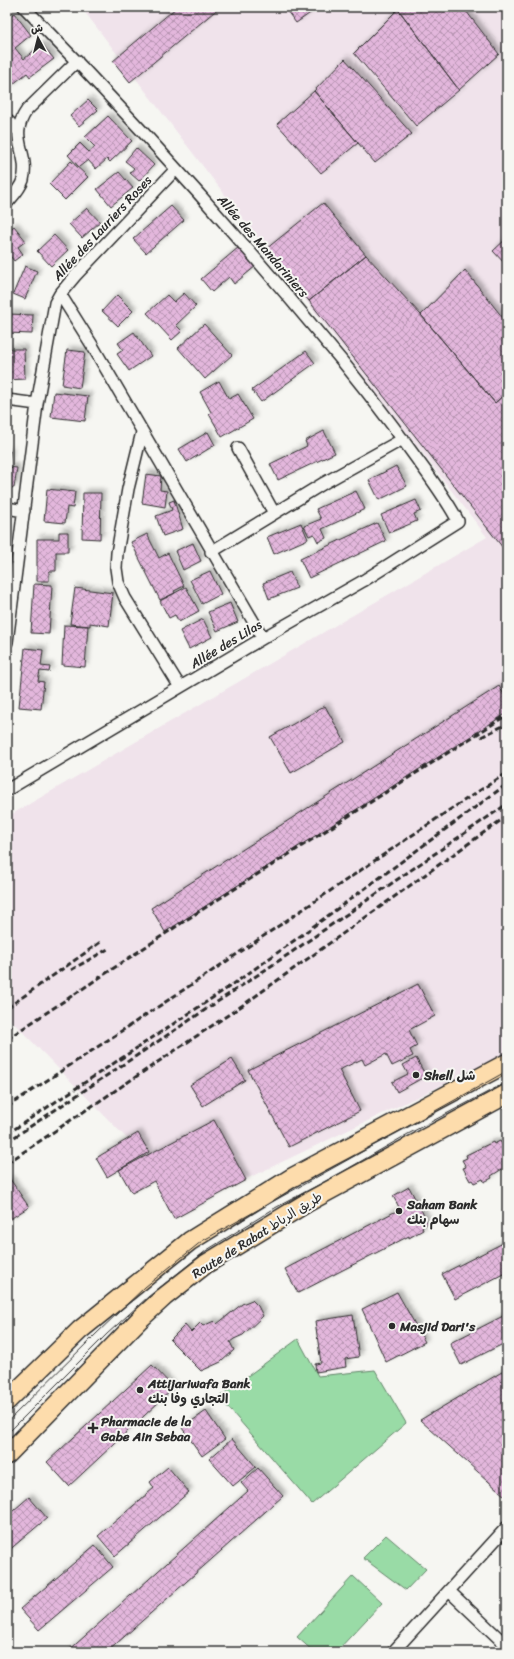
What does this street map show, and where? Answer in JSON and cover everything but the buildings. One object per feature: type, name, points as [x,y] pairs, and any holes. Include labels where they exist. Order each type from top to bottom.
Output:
[{"type":"main road","points":[[7,1401],[80,1330],[190,1241],[293,1177],[507,1063]]},
{"type":"main road","name":"Route de Rabat طريق الرباط","points":[[7,1455],[140,1320],[164,1297],[206,1264],[308,1202],[507,1094]]},
{"type":"street","name":"Allée des Mandariniers","points":[[24,7],[77,61],[263,267],[341,360],[403,439],[458,521]]},
{"type":"street","points":[[7,203],[17,191],[24,173],[23,156],[18,138],[21,118],[27,110],[77,61]]},
{"type":"street","points":[[7,120],[18,131]]},
{"type":"street","name":"Allée des Lauriers Roses","points":[[7,642],[9,606],[24,511],[37,404],[53,312],[60,294],[75,276],[176,169]]},
{"type":"street","points":[[60,294],[263,638]]},
{"type":"street","points":[[7,400],[37,404]]},
{"type":"street","points":[[142,432],[128,489],[117,553],[116,568],[118,582],[125,598],[180,687]]},
{"type":"street","points":[[211,552],[324,483],[403,439]]},
{"type":"street","points":[[238,448],[274,513]]},
{"type":"street","points":[[7,508],[24,511]]},
{"type":"street","name":"Allée des Lilas","points":[[7,790],[263,638],[363,581],[458,521]]},
{"type":"street","points":[[393,1652],[507,1527]]},
{"type":"street","points":[[449,1591],[507,1646]]},
{"type":"shaded area","points":[[81,7],[507,7],[507,1054],[192,1205],[7,1016],[7,817],[487,537]]},
{"type":"green space","points":[[298,1339],[318,1376],[375,1370],[406,1423],[312,1504],[219,1397]]},
{"type":"green space","points":[[386,1535],[426,1569],[406,1590],[363,1558]]},
{"type":"green space","points":[[353,1576],[382,1603],[336,1652],[314,1652],[297,1637]]},
{"type":"tram line","points":[[7,1422],[145,1287],[202,1241],[507,1071]]},
{"type":"tram line","points":[[7,1434],[107,1334],[148,1297],[207,1250],[275,1208],[339,1174],[408,1134],[507,1082]]},
{"type":"railway","points":[[7,1039],[186,920],[507,715]]},
{"type":"railway","points":[[481,737],[507,724]]},
{"type":"railway","points":[[7,1107],[507,773]]},
{"type":"railway","points":[[7,1134],[232,985],[507,784]]},
{"type":"railway","points":[[7,1142],[289,954],[507,804]]},
{"type":"railway","points":[[7,1163],[246,1003],[507,816]]},
{"type":"railway","points":[[7,1008],[102,941]]},
{"type":"railway","points":[[71,970],[108,949]]},
{"type":"railway","points":[[7,1029],[13,1025]]},
{"type":"place","name":"Shell شل","points":[[416,1075]]},
{"type":"place","name":"Saham Bank سهام بنك","points":[[399,1211]]},
{"type":"place","name":"Masjid Dari's","points":[[392,1326]]},
{"type":"place","name":"Attijariwafa Bank التجاري وفا بنك","points":[[140,1390]]},
{"type":"place","name":"Pharmacie de la Gabe Ain Sebaa","points":[[93,1428]]}]
